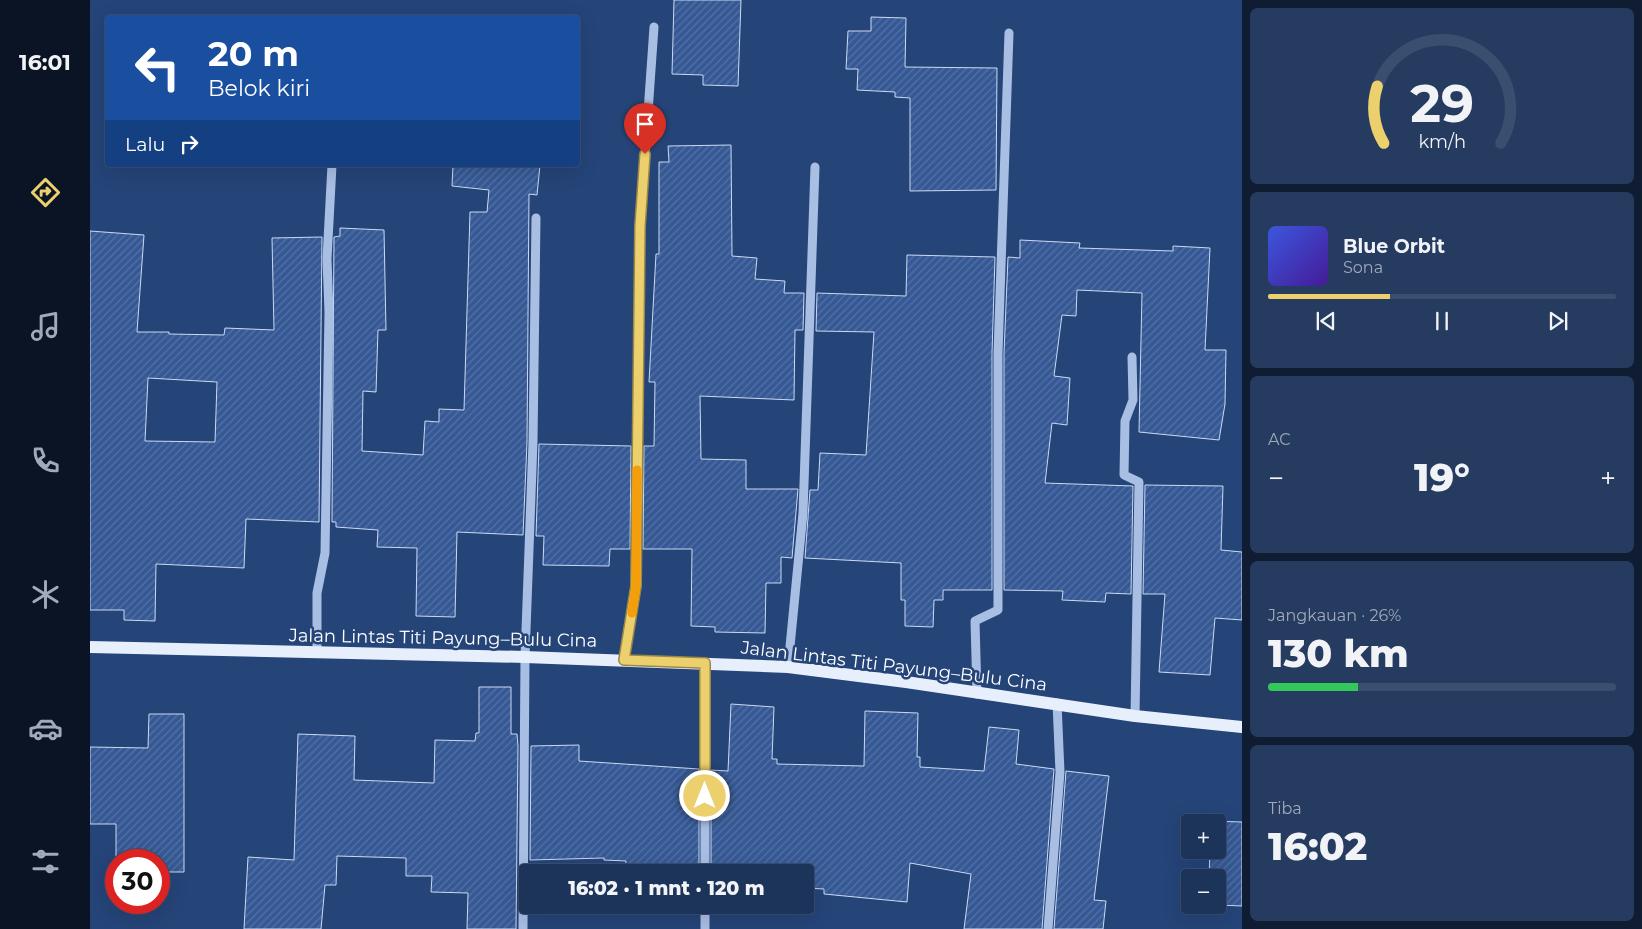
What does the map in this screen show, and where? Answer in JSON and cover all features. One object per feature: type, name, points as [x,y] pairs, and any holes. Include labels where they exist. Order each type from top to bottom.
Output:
[{"type":"main road","name":"Jalan Lintas Titi Payung–Bulu Cina","points":[[90,647],[525,656],[788,667],[906,682],[977,694],[1057,703],[1135,716],[1242,727]]},
{"type":"street","points":[[624,660],[636,586],[640,226],[654,27]]},
{"type":"street","points":[[977,694],[976,621],[998,610],[998,353],[1009,33]]},
{"type":"street","points":[[317,652],[317,592],[325,553],[329,312],[327,260],[332,167]]},
{"type":"street","points":[[788,667],[803,513],[815,167]]},
{"type":"street","points":[[523,929],[525,656],[533,442],[536,218]]},
{"type":"street","points":[[1132,357],[1133,400],[1125,421],[1124,475],[1139,482],[1135,716]]},
{"type":"street","points":[[705,663],[705,864]]},
{"type":"street","points":[[1048,929],[1060,772],[1057,703]]},
{"type":"street","points":[[705,914],[705,929]]},
{"type":"building","points":[[674,0],[741,0],[738,86],[703,85],[703,75],[672,74]]},
{"type":"building","points":[[871,17],[906,18],[905,67],[997,68],[996,190],[910,191],[910,98],[895,97],[895,92],[857,90],[858,69],[846,69],[848,31],[871,31]]},
{"type":"building","points":[[731,145],[732,256],[757,258],[755,279],[785,281],[784,293],[804,293],[803,330],[795,330],[794,400],[700,396],[701,459],[746,460],[746,489],[798,489],[792,558],[781,557],[781,583],[766,583],[765,633],[715,632],[715,627],[691,626],[692,549],[643,549],[644,446],[654,446],[655,382],[649,382],[656,254],[659,254],[659,162],[669,162],[668,146]]},
{"type":"building","points":[[453,167],[540,167],[537,195],[529,194],[527,442],[523,535],[457,532],[455,617],[416,616],[417,548],[377,547],[378,530],[336,527],[336,522],[332,522],[334,237],[340,236],[340,228],[384,230],[386,330],[378,330],[376,392],[363,391],[362,451],[423,455],[425,421],[439,422],[439,409],[464,410],[470,212],[487,212],[489,190],[452,186]]},
{"type":"building","points":[[90,231],[144,235],[137,332],[169,332],[169,334],[224,335],[225,328],[274,330],[272,238],[322,237],[319,522],[246,519],[244,568],[156,564],[155,621],[124,620],[124,610],[90,610]],"holes":[[[148,378],[217,382],[215,442],[145,441]]]},
{"type":"building","points":[[1020,240],[1080,243],[1079,248],[1173,251],[1173,246],[1210,248],[1205,350],[1226,350],[1225,404],[1219,440],[1139,432],[1142,293],[1077,290],[1076,316],[1062,315],[1054,376],[1070,378],[1067,425],[1052,423],[1045,483],[1133,486],[1131,594],[1106,593],[1105,602],[1062,600],[1063,591],[1004,590],[1004,353],[1008,257],[1020,258]]},
{"type":"building","points":[[907,255],[995,257],[992,353],[992,590],[943,590],[943,600],[934,600],[933,627],[905,626],[905,600],[901,600],[901,563],[805,558],[810,490],[818,490],[820,453],[866,455],[874,332],[816,331],[817,293],[906,296]]},
{"type":"building","points":[[539,444],[631,446],[630,549],[610,549],[609,566],[543,565],[544,536],[536,536]]},
{"type":"building","points":[[1145,485],[1223,486],[1221,550],[1242,552],[1242,620],[1215,618],[1210,675],[1159,672],[1165,594],[1143,594]]},
{"type":"building","points":[[479,687],[511,687],[511,734],[517,734],[518,746],[516,929],[467,929],[468,893],[431,892],[432,876],[406,876],[406,858],[337,856],[336,885],[325,885],[321,929],[244,929],[248,857],[294,860],[298,734],[355,736],[354,780],[434,783],[435,740],[475,741],[476,733],[479,733]]},
{"type":"building","points":[[731,704],[774,707],[772,759],[777,759],[777,764],[864,766],[865,711],[918,713],[917,757],[920,757],[920,767],[984,771],[989,727],[1019,730],[1016,764],[1054,769],[1042,929],[964,929],[971,874],[910,863],[907,902],[824,894],[824,889],[814,888],[814,864],[711,864],[711,770],[728,771]]},
{"type":"building","points":[[149,714],[184,714],[184,872],[170,872],[170,849],[116,849],[116,824],[90,824],[90,747],[148,748]]},
{"type":"building","points":[[579,745],[579,761],[699,769],[699,864],[626,864],[626,861],[604,860],[604,858],[530,860],[531,746]]},
{"type":"building","points":[[1066,771],[1109,776],[1094,900],[1106,901],[1103,929],[1054,929]]},
{"type":"building","points":[[1226,822],[1242,822],[1242,906],[1226,905],[1226,869],[1209,869],[1210,859],[1226,859]]},
{"type":"slow traffic","points":[[632,613],[636,586],[637,470]]},
{"type":"route","points":[[645,154],[640,226],[636,586],[624,660],[705,663],[705,796]]}]
